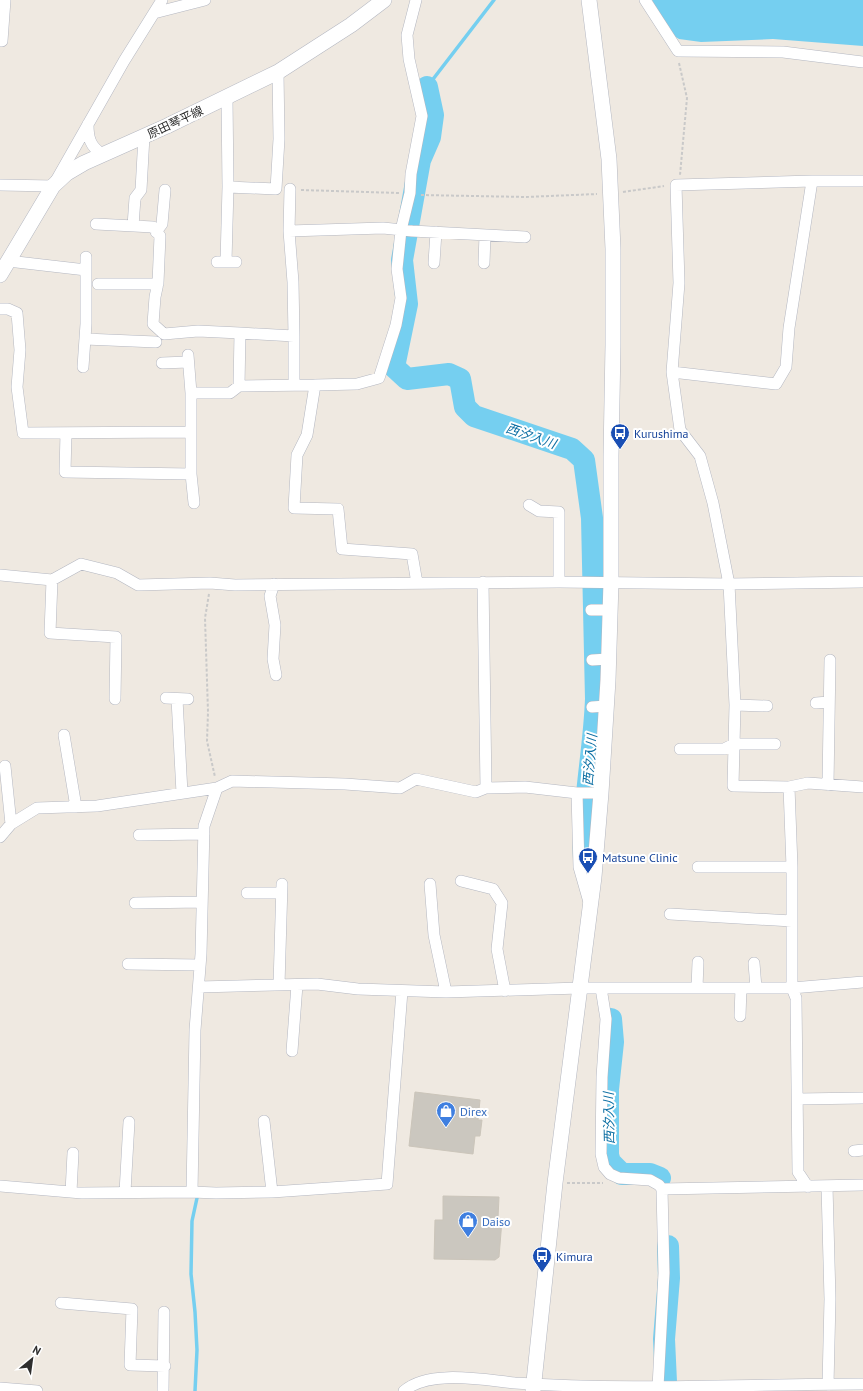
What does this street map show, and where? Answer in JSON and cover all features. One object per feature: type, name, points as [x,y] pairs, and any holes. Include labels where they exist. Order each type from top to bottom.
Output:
[{"type":"street","points":[[0,41],[2,41],[6,0]]},
{"type":"street","points":[[0,185],[53,186],[124,61],[162,0]]},
{"type":"street","points":[[154,13],[205,0]]},
{"type":"street","name":"原田琴平線","points":[[0,275],[53,186],[67,173],[102,154],[227,98],[278,72],[351,25],[384,0]]},
{"type":"street","points":[[191,393],[230,393],[239,386],[357,384],[379,378],[396,325],[401,298],[397,269],[414,194],[411,174],[422,116],[409,59],[407,35],[416,0]]},
{"type":"street","points":[[645,0],[678,51],[783,52],[863,62]]},
{"type":"street","points":[[533,1388],[555,1183],[591,906],[598,793],[600,582],[611,456],[613,249],[609,160],[589,2]]},
{"type":"street","points":[[228,187],[276,189],[280,139],[278,72]]},
{"type":"street","points":[[226,262],[228,187],[227,98]]},
{"type":"street","points":[[88,124],[88,135],[92,144],[102,154]]},
{"type":"street","points":[[133,226],[135,198],[141,190],[144,136]]},
{"type":"street","points":[[672,372],[776,384],[786,367],[789,328],[812,181]]},
{"type":"street","points":[[863,181],[676,185],[679,283],[672,372],[680,430],[700,456],[714,503],[729,584],[735,704],[733,786],[789,787],[808,783],[863,787]]},
{"type":"street","points":[[290,189],[289,231],[293,282],[294,384]]},
{"type":"street","points":[[156,232],[162,224],[165,190]]},
{"type":"street","points":[[96,224],[152,227],[160,236],[158,284],[155,297],[153,324],[164,334],[198,331],[294,336]]},
{"type":"street","points":[[289,231],[383,228],[405,231],[525,237]]},
{"type":"street","points":[[434,263],[436,232]]},
{"type":"street","points":[[484,263],[485,235]]},
{"type":"street","points":[[83,367],[85,339],[86,257]]},
{"type":"street","points":[[8,261],[86,270]]},
{"type":"street","points":[[98,284],[158,284]]},
{"type":"street","points":[[0,309],[8,309],[17,313],[20,350],[17,387],[23,433],[190,432]]},
{"type":"street","points":[[239,386],[240,333]]},
{"type":"street","points":[[85,339],[156,342]]},
{"type":"street","points":[[162,363],[188,359],[191,393],[191,474],[194,503]]},
{"type":"street","points":[[315,385],[307,435],[297,455],[294,508],[338,509],[342,549],[412,554],[417,583]]},
{"type":"street","points":[[66,433],[65,472],[191,474]]},
{"type":"street","points":[[529,505],[538,511],[559,512],[560,582]]},
{"type":"street","points":[[0,575],[52,580],[81,564],[117,573],[138,586],[210,583],[235,585],[482,582],[729,584],[863,582]]},
{"type":"street","points":[[52,580],[50,633],[116,637],[115,699]]},
{"type":"street","points":[[482,582],[486,788]]},
{"type":"street","points":[[274,584],[270,596],[275,625],[273,659],[276,675]]},
{"type":"street","points":[[828,785],[830,660]]},
{"type":"street","points":[[166,698],[183,699],[182,793]]},
{"type":"street","points":[[816,703],[829,702]]},
{"type":"street","points":[[735,704],[767,706]]},
{"type":"street","points":[[64,735],[76,807]]},
{"type":"street","points":[[680,749],[724,750],[734,744],[775,744]]},
{"type":"street","points":[[5,766],[11,824]]},
{"type":"street","points":[[0,837],[11,824],[37,808],[97,806],[217,788],[232,781],[345,784],[400,788],[416,779],[476,792],[486,788],[525,787],[580,793],[598,793]]},
{"type":"street","points":[[789,787],[792,867],[792,988],[796,998],[798,1172],[808,1187]]},
{"type":"street","points":[[192,1192],[196,1030],[200,965],[204,826],[217,788]]},
{"type":"street","points":[[580,793],[579,867],[591,906]]},
{"type":"street","points":[[139,835],[204,834]]},
{"type":"street","points":[[698,867],[792,867]]},
{"type":"street","points":[[461,881],[493,889],[502,903],[497,949],[505,991]]},
{"type":"street","points":[[430,884],[434,935],[446,992]]},
{"type":"street","points":[[247,893],[282,889],[280,985]]},
{"type":"street","points":[[135,903],[202,902]]},
{"type":"street","points":[[670,914],[792,921]]},
{"type":"street","points":[[697,988],[698,962]]},
{"type":"street","points":[[754,963],[756,988]]},
{"type":"street","points":[[128,964],[200,965]]},
{"type":"street","points":[[199,987],[316,984],[402,992],[446,992],[580,988],[792,988],[863,982]]},
{"type":"street","points":[[292,1051],[297,985]]},
{"type":"street","points":[[601,988],[606,1019],[602,1077],[601,1154],[604,1167],[619,1178],[650,1180],[659,1185],[662,1189],[664,1273],[658,1387]]},
{"type":"street","points":[[740,988],[740,1016]]},
{"type":"street","points":[[0,1186],[71,1192],[216,1193],[272,1192],[387,1184],[402,992]]},
{"type":"street","points":[[798,1099],[863,1098]]},
{"type":"street","points":[[264,1121],[272,1192]]},
{"type":"street","points":[[125,1192],[129,1122]]},
{"type":"street","points":[[71,1192],[73,1153]]},
{"type":"street","points":[[827,1186],[830,1299],[828,1384]]},
{"type":"street","points":[[662,1189],[863,1186]]},
{"type":"street","points":[[62,1303],[132,1309],[130,1365],[165,1366]]},
{"type":"street","points":[[163,1391],[165,1366],[164,1312]]},
{"type":"street","points":[[404,1391],[408,1387],[427,1380],[443,1377],[533,1388],[863,1384]]},
{"type":"street","points":[[0,1388],[36,1391]]},
{"type":"path","points":[[290,189],[526,197],[611,194],[676,185],[680,173],[687,98],[679,64],[681,59],[680,51]]},
{"type":"path","points":[[210,583],[205,618],[208,712],[207,741],[217,788]]},
{"type":"path","points":[[555,1183],[605,1183],[613,1175]]},
{"type":"water","points":[[652,0],[863,0],[863,46],[773,39],[701,42],[679,39],[669,33]]},
{"type":"building","name":"Direx","points":[[415,1092],[480,1100],[478,1120],[482,1120],[480,1136],[475,1136],[473,1154],[409,1146]]},
{"type":"building","name":"Daiso","points":[[443,1196],[499,1197],[498,1218],[502,1220],[499,1257],[495,1260],[434,1259],[435,1220],[443,1220]]},
{"type":"waterway","points":[[427,87],[494,0]]},
{"type":"waterway","name":"西汐入川","points":[[427,87],[433,115],[430,137],[420,160],[402,260],[407,304],[394,367],[407,379],[449,374],[460,379],[465,407],[474,416],[572,449],[584,460],[592,518],[596,699],[586,799],[584,859]]},
{"type":"waterway","name":"西汐入川","points":[[611,1019],[613,1042],[608,1089],[608,1155],[610,1162],[622,1174],[650,1174],[660,1178]]},
{"type":"waterway","points":[[195,1391],[197,1350],[191,1274],[192,1221],[197,1198]]},
{"type":"waterway","name":"西汐入川","points":[[666,1382],[664,1339],[669,1278],[668,1246]]},
{"type":"place","name":"Kurushima","points":[[620,450]]},
{"type":"place","name":"Matsune Clinic","points":[[588,874]]},
{"type":"place","name":"Direx","points":[[446,1128]]},
{"type":"place","name":"Daiso","points":[[468,1238]]},
{"type":"place","name":"Kimura","points":[[542,1273]]}]
